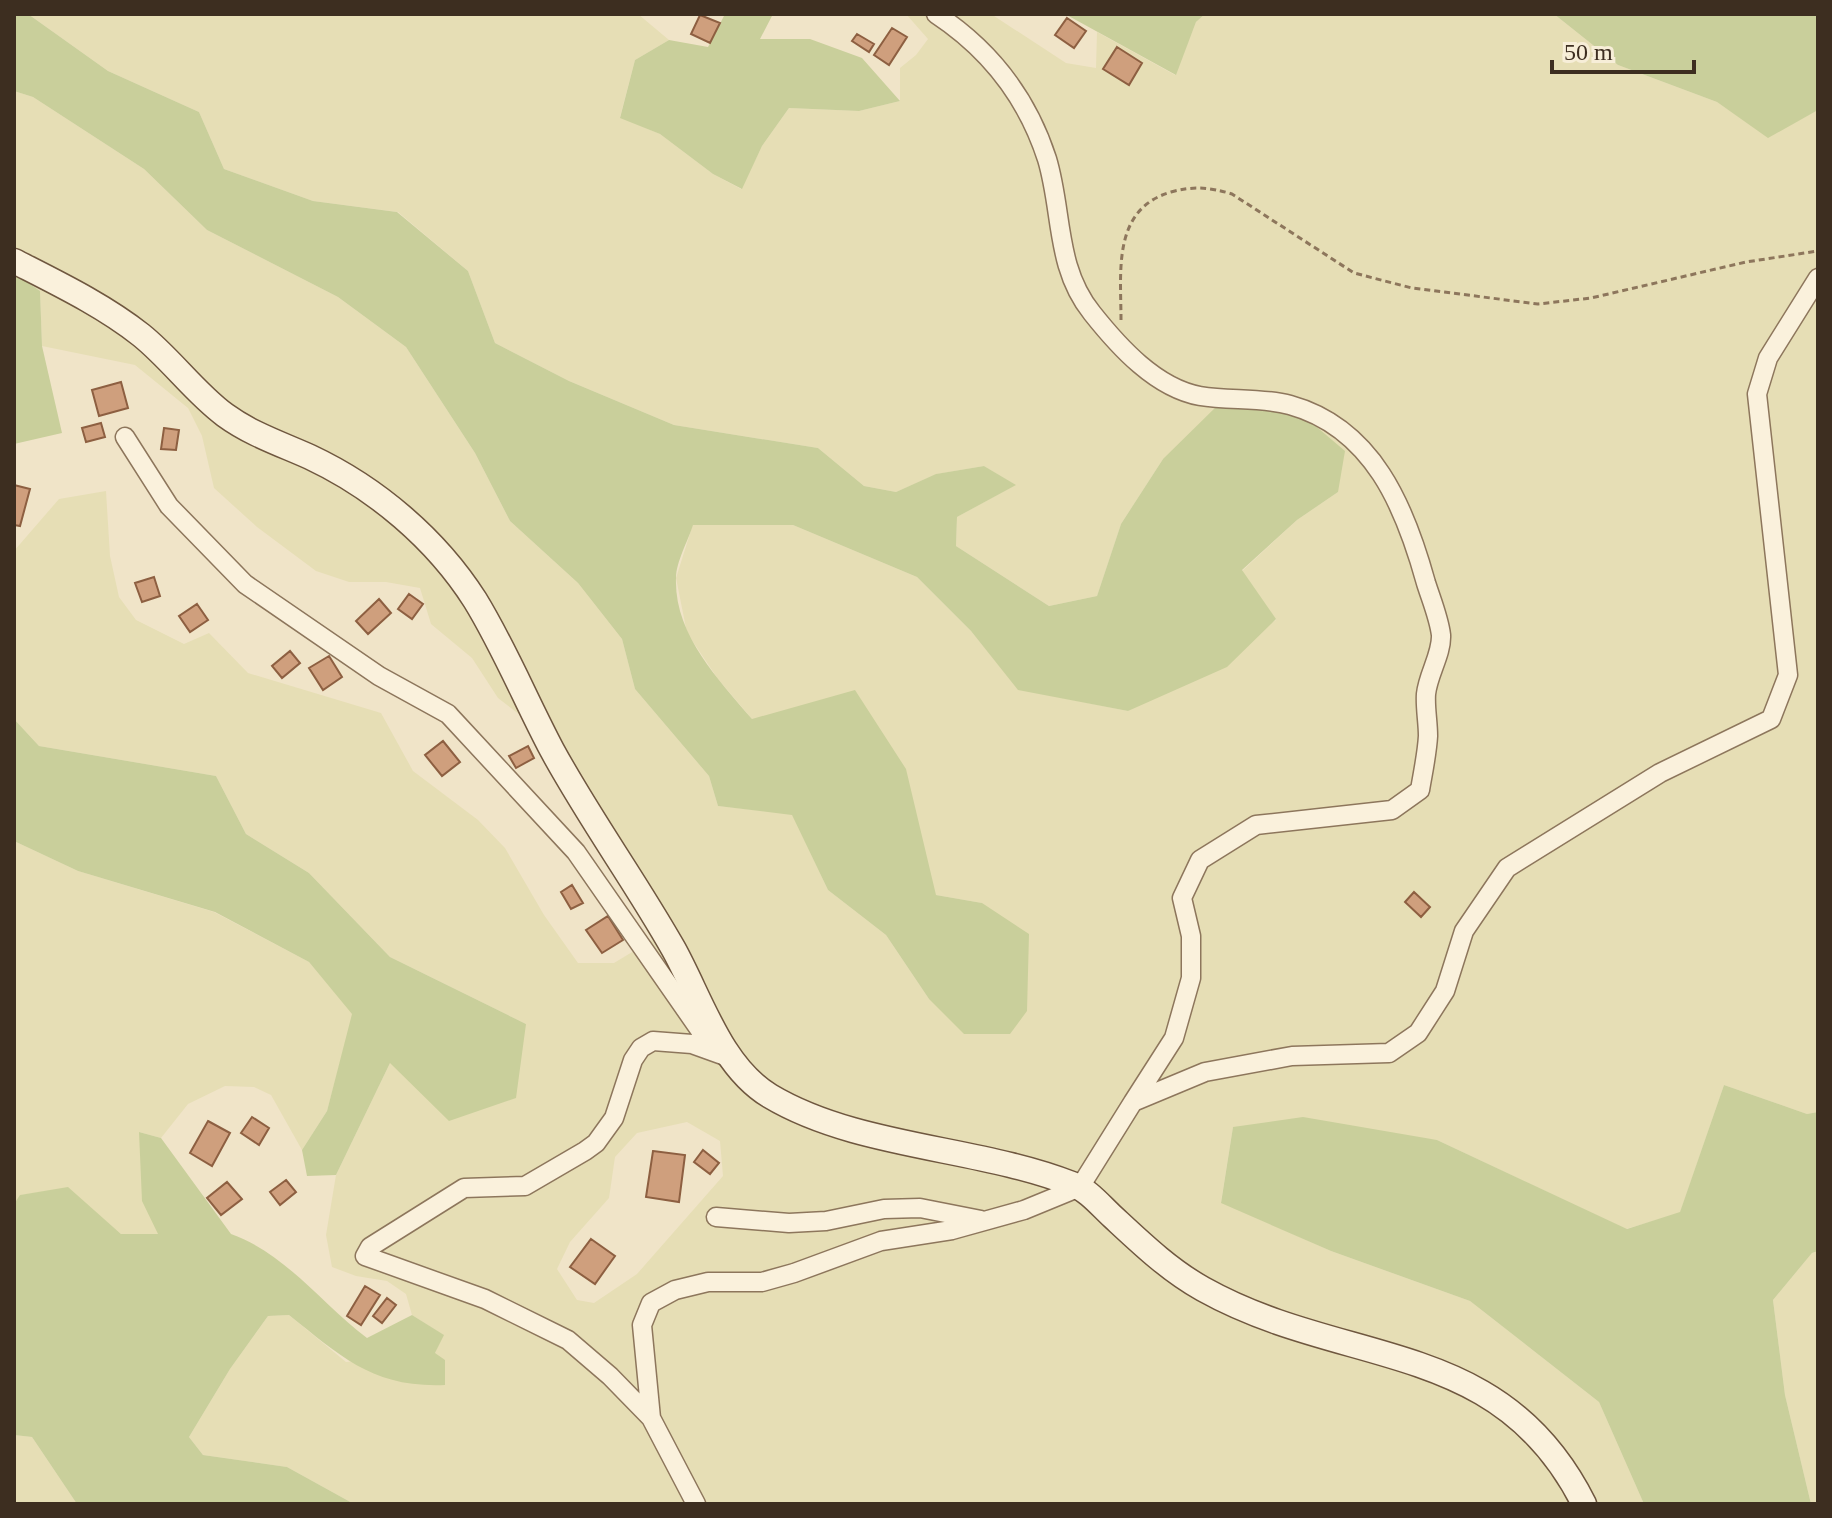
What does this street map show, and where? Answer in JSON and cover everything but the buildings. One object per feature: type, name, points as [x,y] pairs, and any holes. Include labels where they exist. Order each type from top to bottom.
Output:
[{"type":"street","points":[[651,1418],[642,1325],[651,1303],[675,1290],[708,1282],[762,1282],[881,1241],[1024,1210],[1080,1187],[1174,1038],[1191,978],[1191,936],[1182,898],[1200,860],[1256,825],[1392,810],[1420,790],[1428,737],[1426,692],[1441,636],[1422,567],[1385,475],[1360,444],[1334,425],[1292,405],[1248,398],[1201,396],[1173,388],[1151,373],[1121,345],[1090,311],[1066,269],[1047,160],[1020,95],[970,37],[936,14]]},
{"type":"street","points":[[14,261],[78,294],[139,333],[221,413],[254,433],[314,459],[353,482],[418,529],[474,599],[553,753],[673,948],[723,1054]]},
{"type":"street","points":[[1133,1102],[1205,1072],[1292,1056],[1389,1053],[1418,1033],[1439,1001],[1464,931],[1507,868],[1660,773],[1771,719],[1788,675],[1757,394],[1768,358],[1818,278]]},
{"type":"street","points":[[125,437],[169,506],[245,584],[379,676],[448,714],[576,852],[723,1054],[767,1094],[792,1107],[848,1126],[1027,1169],[1080,1187],[1181,1276],[1230,1304],[1309,1334],[1437,1371],[1476,1387],[1511,1408],[1544,1440],[1569,1475],[1584,1504]]},
{"type":"street","points":[[696,1504],[651,1418],[568,1340],[485,1299],[372,1262],[365,1256],[366,1252],[464,1188],[525,1186],[596,1143],[614,1118],[633,1060],[641,1048],[653,1041],[670,1039],[723,1054]]},
{"type":"street","points":[[716,1217],[789,1223],[826,1221],[884,1209],[920,1208],[983,1221]]},
{"type":"path","points":[[1121,345],[1121,260],[1129,222],[1153,197],[1190,187],[1210,187],[1232,194],[1354,273],[1412,288],[1538,304],[1591,298],[1746,262],[1818,251]]},
{"type":"shaded area","points":[[28,14],[638,14],[669,40],[635,60],[620,117],[660,134],[713,174],[741,189],[762,146],[789,108],[859,111],[900,101],[900,68],[916,55],[928,39],[906,14],[991,14],[1066,63],[1096,68],[1097,32],[1175,75],[1196,22],[1205,14],[1554,14],[1618,65],[1717,102],[1768,137],[1818,110],[1818,1112],[1807,1114],[1724,1085],[1680,1213],[1626,1229],[1437,1140],[1233,1127],[1221,1202],[1331,1251],[1470,1301],[1599,1402],[1644,1504],[354,1504],[287,1467],[203,1455],[189,1437],[230,1369],[268,1316],[289,1315],[346,1362],[435,1353],[443,1335],[412,1315],[406,1294],[387,1281],[356,1276],[332,1267],[326,1235],[336,1175],[390,1063],[526,1024],[390,957],[309,873],[246,834],[216,776],[39,746],[14,719],[14,551],[59,499],[106,491],[110,556],[119,597],[136,620],[184,644],[209,633],[248,673],[381,713],[413,771],[478,820],[505,848],[544,915],[578,963],[614,963],[652,940],[532,724],[498,698],[472,658],[431,624],[420,588],[386,582],[349,582],[316,571],[257,527],[214,488],[202,436],[188,408],[135,365],[42,346],[40,291],[14,273],[14,91],[33,97],[144,169],[207,230],[338,297],[406,347],[475,453],[510,521],[578,583],[622,639],[635,689],[709,776],[718,806],[792,814],[828,890],[886,935],[929,999],[982,903],[936,895],[752,719],[718,679],[687,633],[676,578],[693,524],[793,525],[917,577],[971,631],[1018,689],[1128,711],[1276,620],[1242,571],[1297,520],[1338,492],[1163,459],[1121,524],[1097,596],[1049,606],[956,546],[957,517],[1015,485],[984,466],[937,474],[896,492],[864,486],[818,448],[674,425],[569,381],[495,343],[468,271],[398,212],[313,201],[224,169],[199,112],[108,71]],"holes":[[[687,1122],[720,1141],[723,1176],[637,1274],[594,1303],[577,1300],[557,1269],[570,1242],[609,1198],[615,1157],[637,1133]]]},
{"type":"shaded area","points":[[14,841],[78,871],[214,912],[309,962],[353,1014],[327,1111],[302,1150],[271,1095],[254,1087],[225,1086],[188,1104],[161,1138],[139,1132],[158,1234],[121,1234],[68,1188],[21,1195],[14,1204]]},
{"type":"shaded area","points":[[1818,1251],[1818,1504],[1811,1504],[1785,1395],[1773,1300],[1812,1253]]},
{"type":"shaded area","points":[[14,1435],[32,1437],[77,1504],[14,1504]]},
{"type":"green space","points":[[14,14],[28,14],[108,71],[199,112],[224,169],[313,201],[397,212],[468,271],[495,343],[569,381],[674,425],[818,448],[864,486],[896,492],[936,474],[984,466],[1016,485],[957,517],[956,546],[1049,606],[1097,596],[1121,524],[1163,459],[1220,403],[1299,412],[1345,451],[1338,492],[1297,520],[1242,570],[1276,619],[1227,667],[1128,711],[1018,690],[971,631],[917,577],[793,525],[693,525],[680,558],[676,578],[677,598],[690,637],[712,672],[752,719],[855,690],[906,769],[936,895],[982,903],[1029,934],[1027,1011],[1010,1034],[964,1034],[929,999],[886,935],[828,890],[792,815],[718,806],[709,776],[635,689],[622,639],[578,583],[510,521],[475,453],[406,347],[338,297],[207,230],[144,169],[33,97],[14,91]]},
{"type":"green space","points":[[725,14],[773,14],[760,39],[810,39],[862,58],[900,101],[859,111],[789,108],[762,146],[742,189],[713,174],[660,134],[620,118],[635,60],[669,40],[708,47]]},
{"type":"green space","points":[[1065,14],[1205,14],[1196,22],[1176,75]]},
{"type":"green space","points":[[1554,14],[1818,14],[1818,110],[1768,138],[1717,102],[1618,65]]},
{"type":"green space","points":[[14,273],[40,291],[42,346],[62,433],[14,444]]},
{"type":"green space","points":[[14,719],[39,746],[216,776],[246,834],[309,873],[390,957],[526,1024],[516,1098],[449,1121],[390,1063],[336,1175],[307,1176],[302,1150],[327,1111],[352,1014],[309,962],[215,912],[78,871],[14,841]]},
{"type":"green space","points":[[1724,1085],[1807,1114],[1818,1112],[1818,1251],[1812,1253],[1773,1300],[1785,1395],[1811,1504],[1644,1504],[1599,1402],[1470,1301],[1331,1251],[1221,1203],[1233,1127],[1303,1117],[1437,1140],[1627,1229],[1680,1212]]},
{"type":"green space","points":[[139,1132],[161,1138],[231,1234],[269,1253],[286,1266],[367,1338],[412,1315],[444,1335],[435,1353],[445,1360],[445,1385],[420,1385],[378,1375],[360,1367],[289,1315],[268,1316],[230,1369],[189,1437],[203,1455],[287,1467],[354,1504],[77,1504],[32,1437],[14,1435],[14,1204],[20,1195],[68,1187],[121,1234],[158,1234],[142,1201]]}]
